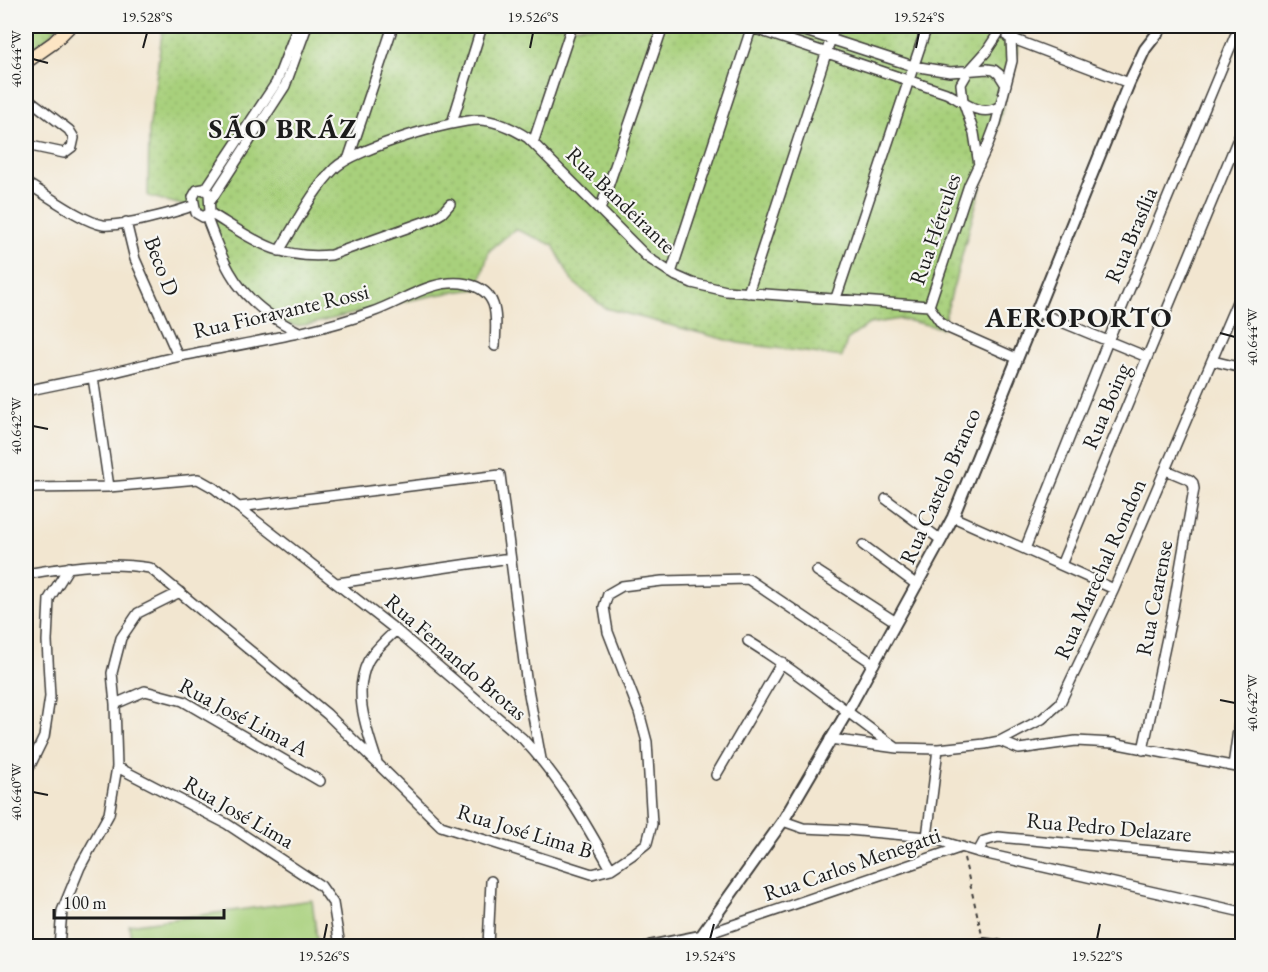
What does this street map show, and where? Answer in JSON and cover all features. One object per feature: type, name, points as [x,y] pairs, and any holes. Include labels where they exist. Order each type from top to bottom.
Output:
[{"type":"main road","points":[[26,62],[53,43],[70,26]]},
{"type":"street","points":[[205,190],[276,83],[298,26]]},
{"type":"street","points":[[299,332],[280,323],[253,301],[230,272],[208,214],[211,200],[285,86],[307,26]]},
{"type":"street","points":[[349,158],[393,26]]},
{"type":"street","points":[[452,123],[479,26]]},
{"type":"street","points":[[533,143],[572,26]]},
{"type":"street","points":[[600,210],[663,26]]},
{"type":"street","points":[[671,273],[750,26],[946,93],[975,110],[984,111],[1000,106]]},
{"type":"street","points":[[790,26],[914,66],[950,72],[994,70],[1004,79],[1006,85]]},
{"type":"street","points":[[748,293],[835,26]]},
{"type":"street","points":[[836,298],[927,26]]},
{"type":"street","name":"Rua Hércules","points":[[929,306],[969,185],[993,132],[1012,61],[1008,26]]},
{"type":"street","name":"Rua Castelo Branco","points":[[703,941],[783,821],[874,664],[953,517],[1129,83],[1145,49],[1163,26]]},
{"type":"street","points":[[968,72],[986,52],[1001,29],[1011,38],[1129,83]]},
{"type":"street","name":"Rua Brasília","points":[[1025,549],[1108,341],[1239,36]]},
{"type":"street","name":"Rua Hércules","points":[[968,72],[961,84],[963,101],[971,120],[979,165]]},
{"type":"street","points":[[26,97],[69,130],[74,138],[72,147],[64,153],[26,146]]},
{"type":"street","name":"Rua Bandeirante","points":[[279,251],[324,181],[349,158],[365,150],[452,123],[484,120],[514,129],[533,143],[647,257],[671,273],[709,288],[748,293],[929,306]]},
{"type":"street","name":"Rua Boing","points":[[1061,565],[1242,129]]},
{"type":"street","points":[[26,183],[97,223],[112,225],[194,205]]},
{"type":"street","points":[[211,200],[209,193],[205,190],[200,189],[195,192],[193,197],[197,215],[208,214],[255,240],[279,251],[298,256],[331,255],[432,219],[450,204]]},
{"type":"street","name":"Beco D","points":[[126,222],[135,259],[178,356]]},
{"type":"street","name":"Rua Fioravante Rossi","points":[[26,390],[299,332],[392,306],[431,286],[454,283],[477,287],[492,302],[496,312],[495,346]]},
{"type":"street","name":"Rua Marechal Rondon","points":[[830,738],[897,748],[938,749],[1000,741],[1042,719],[1060,702],[1114,589],[1242,290]]},
{"type":"street","points":[[929,306],[941,323],[948,328],[1016,358]]},
{"type":"street","points":[[1035,311],[1147,357]]},
{"type":"street","points":[[1213,361],[1242,368]]},
{"type":"street","points":[[93,377],[109,487]]},
{"type":"street","name":"Rua Cearense","points":[[1143,750],[1172,614],[1194,489],[1190,480],[1166,470]]},
{"type":"street","points":[[239,507],[500,475],[526,678],[542,759]]},
{"type":"street","name":"Rua Fernando Brotas","points":[[26,488],[109,487],[198,479],[214,488],[396,630],[523,739],[542,759],[577,807],[611,869]]},
{"type":"street","points":[[886,499],[941,540]]},
{"type":"street","points":[[953,517],[1114,589]]},
{"type":"street","points":[[863,545],[916,585]]},
{"type":"street","points":[[338,583],[510,558]]},
{"type":"street","name":"Rua José Lima B","points":[[26,574],[69,567],[128,564],[150,568],[327,714],[441,826],[592,874],[622,864],[647,843],[652,824],[647,742],[639,712],[608,632],[604,607],[608,594],[622,586],[662,581],[748,579],[874,664]]},
{"type":"street","points":[[26,774],[44,737],[50,697],[47,641],[49,599],[69,567]]},
{"type":"street","points":[[817,571],[896,622]]},
{"type":"street","points":[[59,946],[62,911],[80,867],[109,814],[117,767],[112,673],[121,638],[138,613],[180,592]]},
{"type":"street","points":[[377,764],[362,712],[363,675],[369,659],[396,630]]},
{"type":"street","points":[[748,641],[782,662],[897,748]]},
{"type":"street","points":[[716,775],[782,662]]},
{"type":"street","name":"Rua José Lima A","points":[[115,704],[145,691],[183,701],[320,781]]},
{"type":"street","points":[[1000,741],[1019,748],[1076,741],[1113,743],[1238,767],[1242,702]]},
{"type":"street","points":[[927,837],[938,749]]},
{"type":"street","name":"Rua José Lima","points":[[117,767],[227,824],[321,886],[333,903],[340,946]]},
{"type":"street","points":[[783,821],[803,828],[927,837],[962,847]]},
{"type":"street","name":"Rua Pedro Delazare","points":[[978,852],[984,841],[998,837],[1242,858]]},
{"type":"street","name":"Rua Carlos Menegatti","points":[[650,946],[703,941],[962,847],[1242,912]]},
{"type":"street","points":[[465,946],[489,945],[492,881]]},
{"type":"street","points":[[981,946],[999,946]]},
{"type":"path","points":[[962,847],[981,946]]},
{"type":"green space","points":[[26,26],[58,26],[47,38],[26,53]]},
{"type":"green space","points":[[163,26],[1023,26],[1015,63],[942,328],[900,319],[869,324],[847,340],[842,357],[738,343],[605,308],[572,281],[553,245],[515,229],[489,251],[478,289],[415,299],[311,324],[296,326],[280,322],[237,282],[203,211],[148,196],[149,131]]},
{"type":"green space","points":[[312,900],[318,946],[132,946],[129,925]]},
{"type":"district","name":"SÃO BRÁZ","points":[[283,128]]},
{"type":"district","name":"AEROPORTO","points":[[1079,317]]}]
